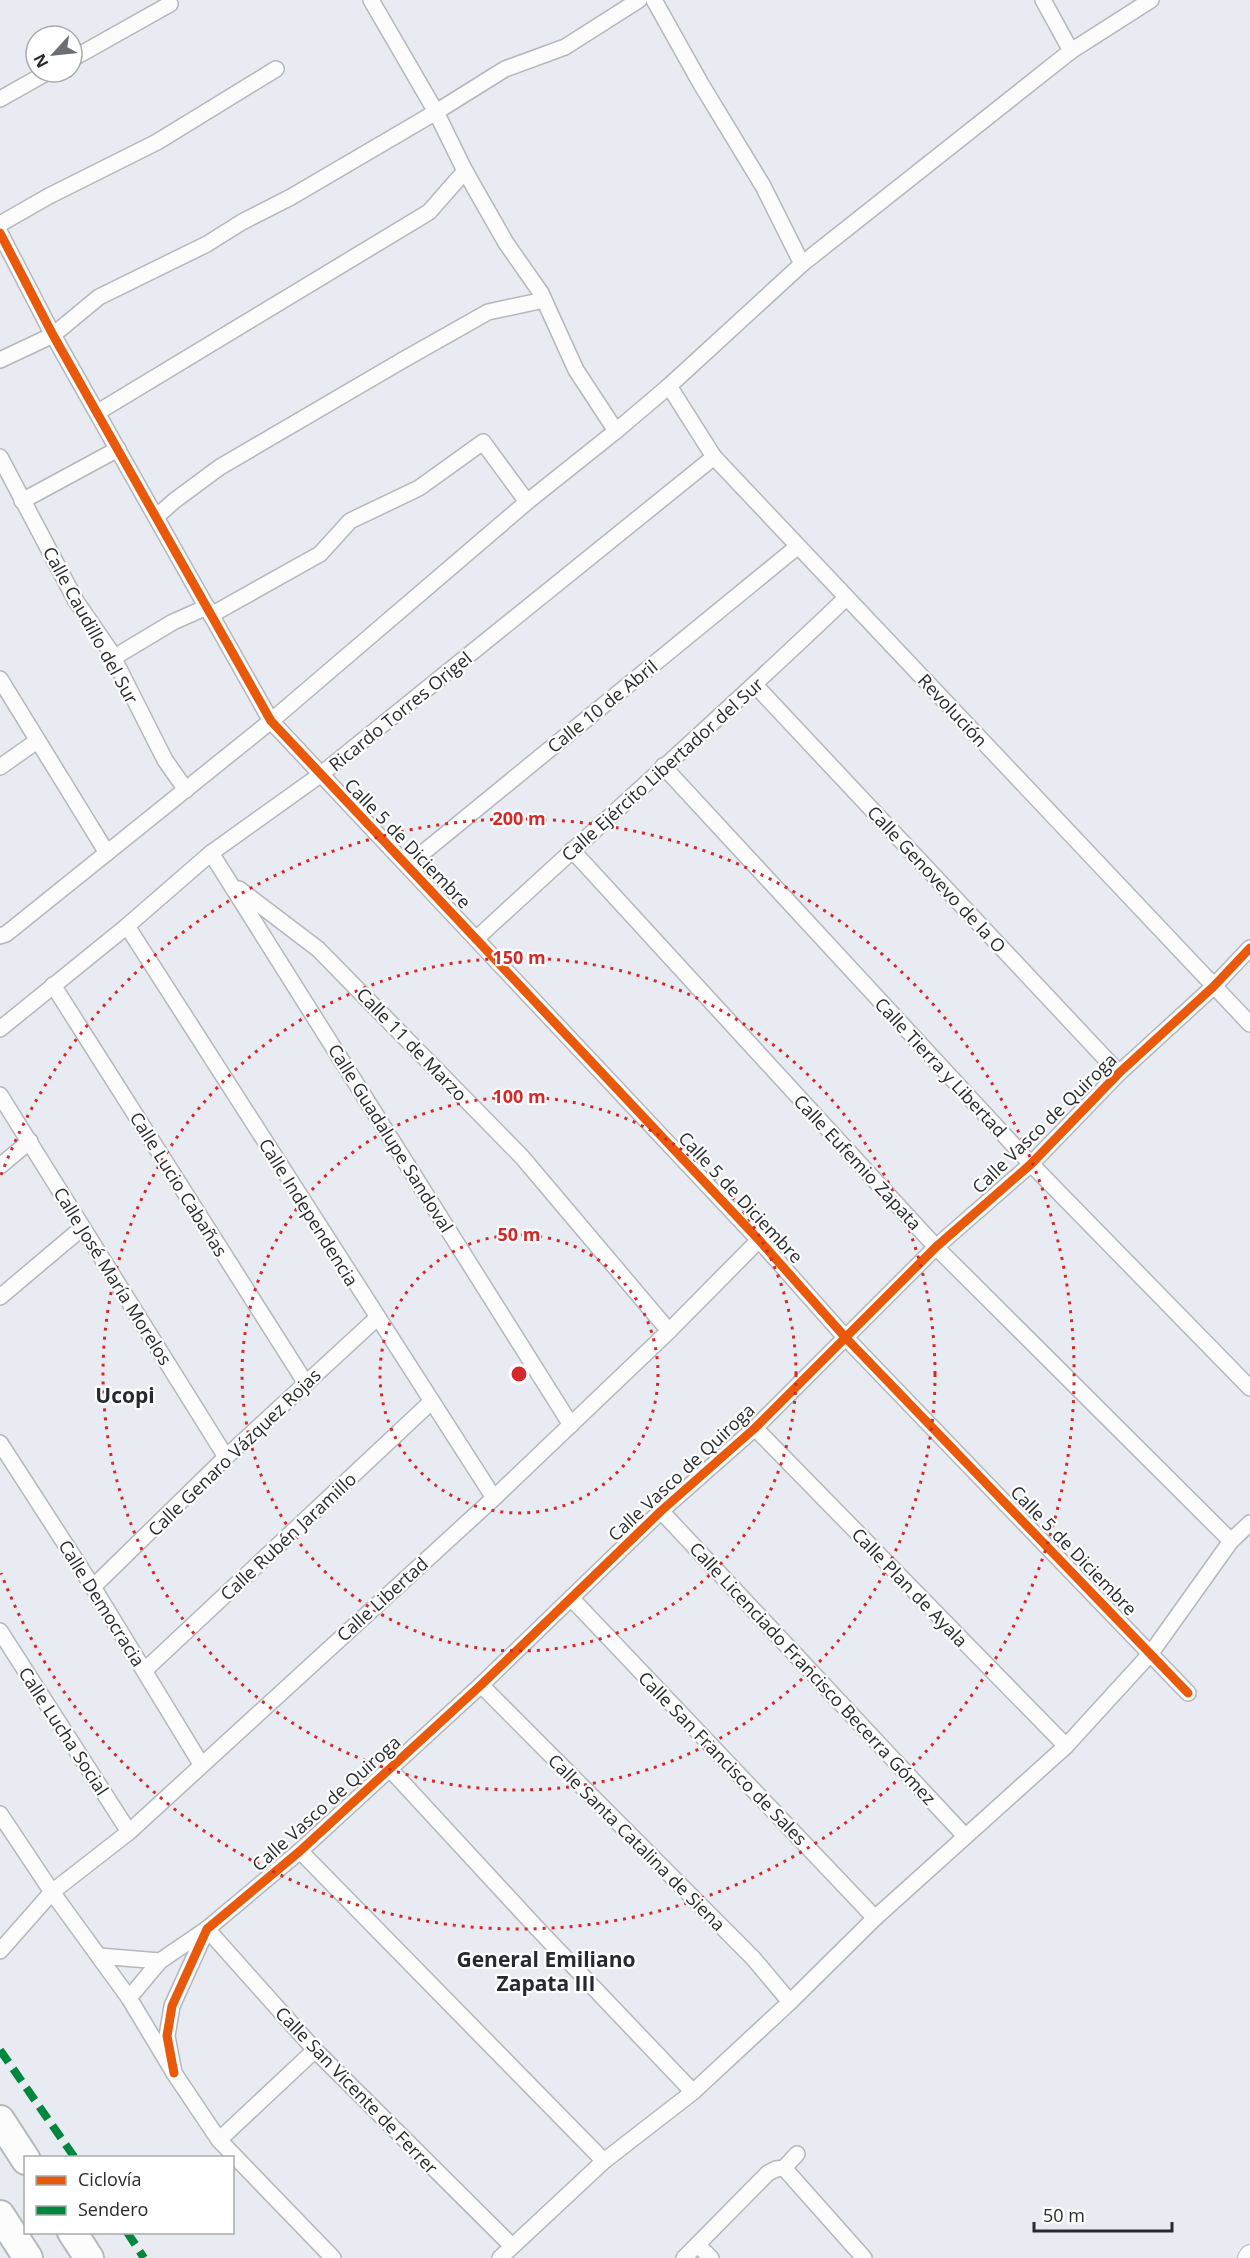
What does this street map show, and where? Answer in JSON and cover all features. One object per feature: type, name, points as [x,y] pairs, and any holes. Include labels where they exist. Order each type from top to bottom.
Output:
[{"type":"highway","points":[[0,2120],[24,2157]]},
{"type":"highway","points":[[0,2215],[28,2258]]},
{"type":"highway","points":[[73,2234],[89,2258]]},
{"type":"street","points":[[371,0],[436,112],[465,171],[506,243],[544,300],[576,370],[616,431]]},
{"type":"street","points":[[0,360],[53,335],[99,297],[207,244],[436,112],[505,69],[565,47],[639,0]]},
{"type":"street","points":[[654,0],[701,84],[763,186],[802,264]]},
{"type":"street","points":[[1043,0],[1071,51]]},
{"type":"street","points":[[0,936],[6,934],[272,721],[526,502],[669,386],[802,264],[1071,51],[1151,0]]},
{"type":"street","points":[[84,52],[170,4]]},
{"type":"street","points":[[0,224],[49,196],[157,142],[276,69]]},
{"type":"street","points":[[0,99],[27,84]]},
{"type":"street","points":[[98,412],[429,212],[465,171]]},
{"type":"street","name":"Calle 5 de Diciembre","points":[[0,233],[53,335],[272,721],[320,775],[408,865],[759,1240],[845,1337],[1188,1693]]},
{"type":"street","points":[[156,518],[174,501],[220,467],[412,354],[488,312],[544,300]]},
{"type":"street","name":"Revolución","points":[[669,386],[714,457],[1250,1024]]},
{"type":"street","points":[[113,658],[173,622],[209,611],[320,554],[350,521],[419,488],[483,442],[526,502]]},
{"type":"street","points":[[22,501],[118,449]]},
{"type":"street","name":"Ricardo Torres Origel","points":[[0,1029],[127,926],[211,852],[320,775],[714,457]]},
{"type":"street","name":"Calle Caudillo del Sur","points":[[0,458],[6,488],[22,501],[76,601],[113,658],[165,760],[186,790]]},
{"type":"street","name":"Calle 10 de Abril","points":[[408,865],[797,547]]},
{"type":"street","name":"Calle Ejército Libertador del Sur","points":[[476,939],[663,766],[755,685],[846,598]]},
{"type":"street","points":[[0,679],[107,853]]},
{"type":"street","name":"Calle Genovevo de la O","points":[[755,685],[1119,1073]]},
{"type":"street","points":[[0,767],[37,741]]},
{"type":"street","name":"Calle Tierra y Libertad","points":[[663,766],[1031,1164],[1250,1388]]},
{"type":"street","name":"Calle Eufemio Zapata","points":[[572,850],[936,1247],[1231,1542]]},
{"type":"street","name":"Calle Guadalupe Sandoval","points":[[211,852],[571,1425]]},
{"type":"street","name":"Calle 11 de Marzo","points":[[232,884],[318,949],[522,1156],[669,1331]]},
{"type":"street","name":"Calle Independencia","points":[[127,926],[494,1498]]},
{"type":"street","name":"Calle Vasco de Quiroga","points":[[174,2073],[167,2036],[172,2006],[207,1929],[300,1851],[481,1685],[661,1510],[754,1428],[936,1247],[1031,1164],[1119,1073],[1213,987],[1250,948]]},
{"type":"street","name":"Calle Lucio Cabañas","points":[[53,985],[306,1382]]},
{"type":"street","name":"Calle José María Morelos","points":[[0,1095],[226,1457]]},
{"type":"street","points":[[0,1166],[30,1141]]},
{"type":"street","points":[[0,1297],[82,1228]]},
{"type":"street","name":"Calle Libertad","points":[[0,1951],[52,1892],[129,1832],[494,1498],[669,1331],[759,1240]]},
{"type":"street","name":"Calle Genaro Vázquez Rojas","points":[[93,1587],[226,1457],[377,1318]]},
{"type":"street","name":"Calle Rubén Jaramillo","points":[[145,1670],[431,1402]]},
{"type":"street","name":"Calle Plan de Ayala","points":[[754,1428],[1066,1746]]},
{"type":"street","name":"Calle Democracia","points":[[0,1443],[145,1670],[201,1764]]},
{"type":"street","name":"Calle Licenciado Francisco Becerra Gómez","points":[[661,1510],[965,1836]]},
{"type":"street","points":[[500,2258],[604,2161],[693,2092],[790,2002],[875,1918],[1066,1746],[1151,1653],[1231,1542],[1250,1523]]},
{"type":"street","name":"Calle San Francisco de Sales","points":[[571,1598],[875,1918]]},
{"type":"street","name":"Calle Lucha Social","points":[[0,1631],[129,1832]]},
{"type":"street","name":"Calle Santa Catalina de Siena","points":[[481,1685],[753,1958],[790,2002]]},
{"type":"street","points":[[389,1768],[543,1935],[693,2092]]},
{"type":"street","points":[[0,1814],[52,1892],[129,1998],[174,2073],[219,2140],[333,2258]]},
{"type":"street","points":[[300,1851],[604,2161]]},
{"type":"street","points":[[129,1998],[160,1961],[207,1929]]},
{"type":"street","name":"Calle San Vicente de Ferrer","points":[[207,1929],[315,2050],[512,2246]]},
{"type":"street","points":[[99,1956],[160,1961]]},
{"type":"street","points":[[219,2140],[315,2050]]},
{"type":"street","points":[[684,2258],[768,2173],[784,2168],[797,2154]]},
{"type":"street","points":[[784,2168],[864,2258]]},
{"type":"street","points":[[698,2245],[711,2258]]},
{"type":"marked path","points":[[0,2050],[74,2156]]},
{"type":"marked path","points":[[128,2234],[144,2258]]},
{"type":"cycle path","points":[[0,233],[53,335],[271,721],[759,1240],[845,1337],[1188,1693]]},
{"type":"cycle path","points":[[174,2073],[167,2036],[172,2006],[207,1929],[300,1851],[481,1685],[661,1511],[755,1428],[936,1247],[1031,1164],[1119,1073],[1213,987],[1250,948]]},
{"type":"district","name":"Ucopi","points":[[125,1395]]},
{"type":"district","name":"General Emiliano Zapata III","points":[[546,1971]]}]
